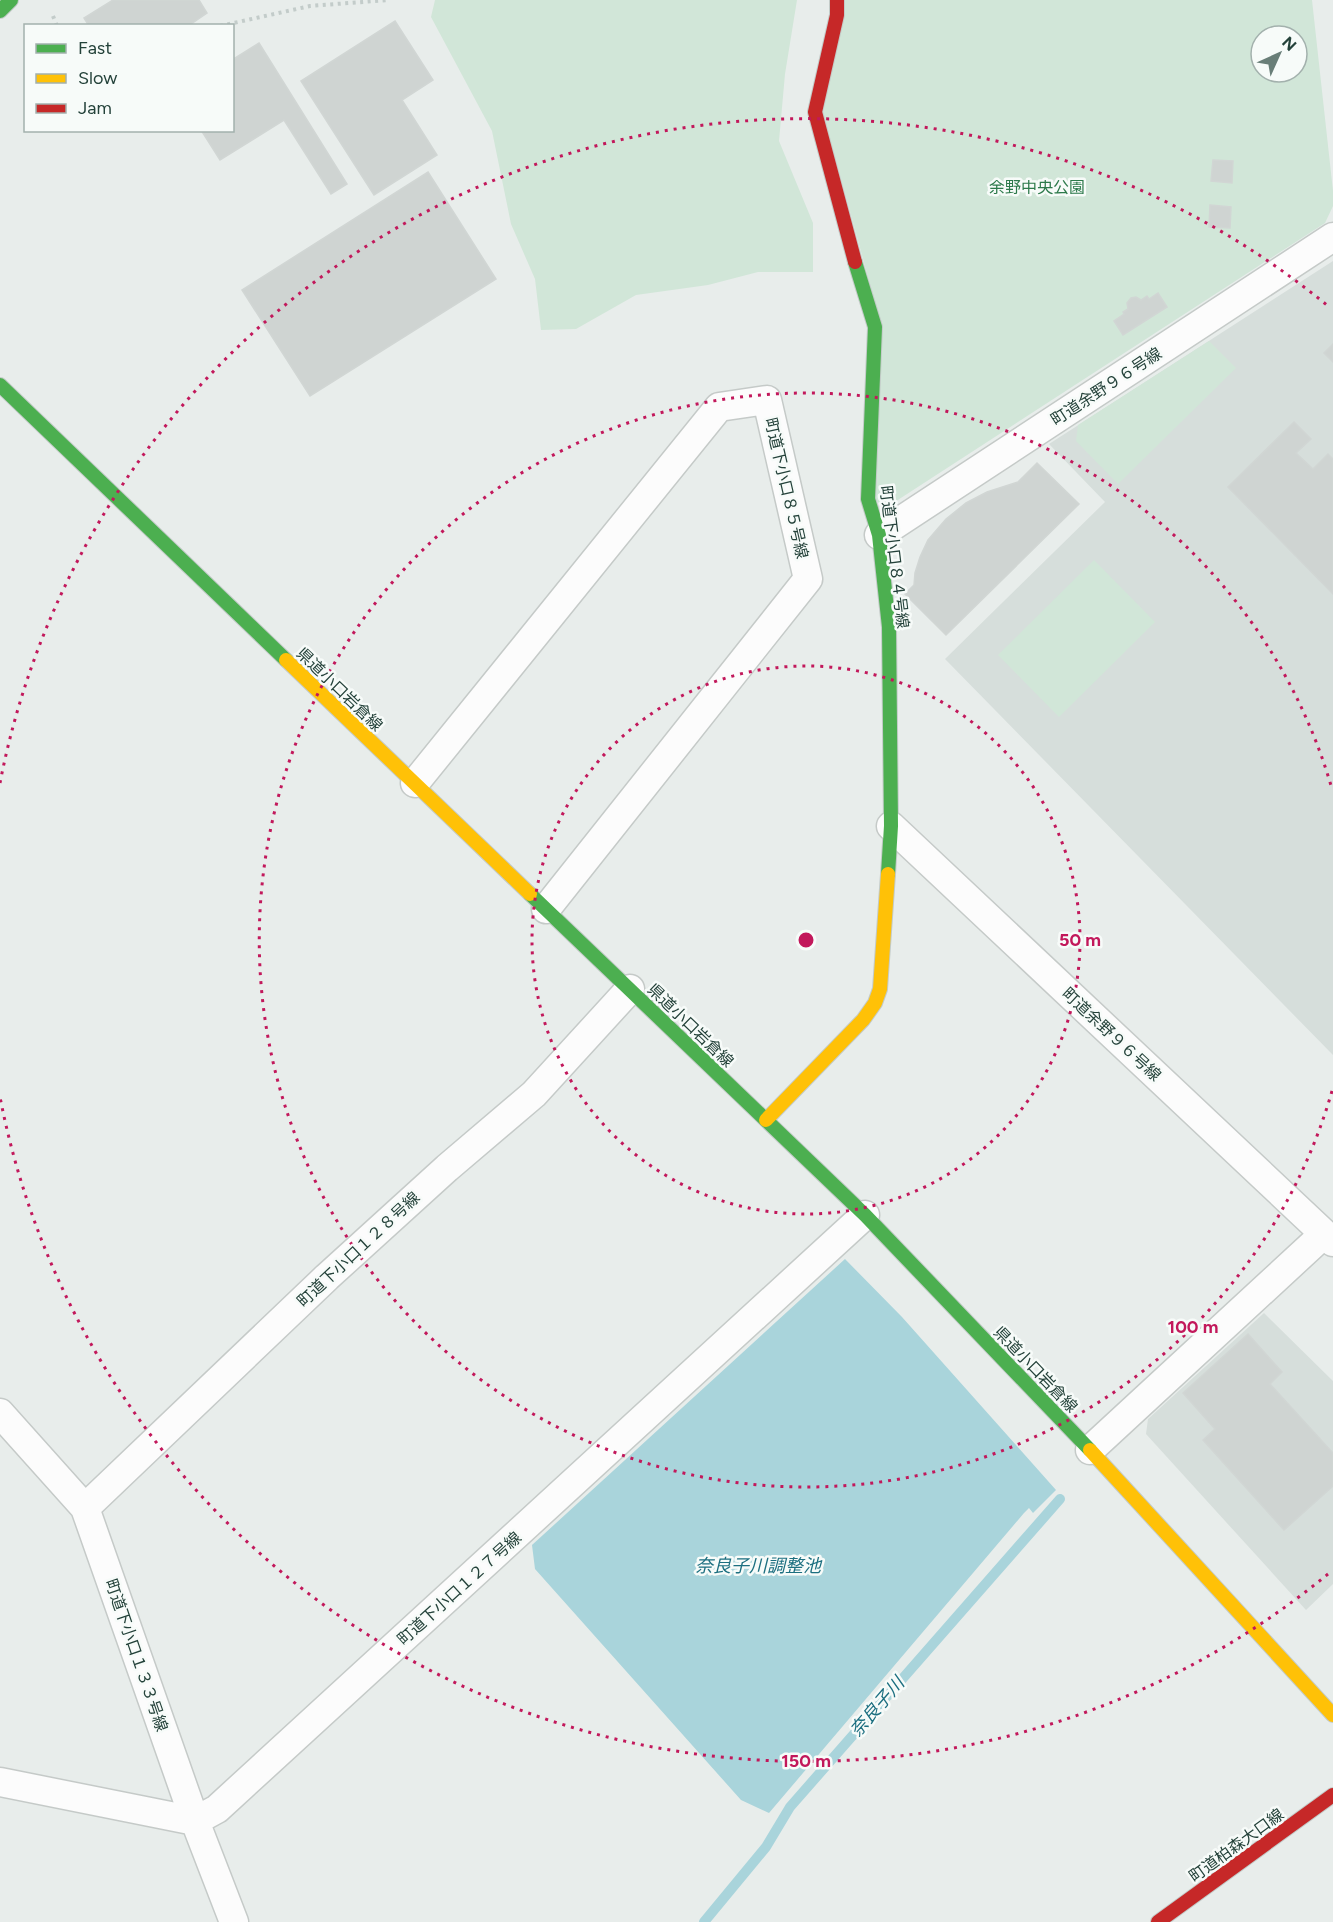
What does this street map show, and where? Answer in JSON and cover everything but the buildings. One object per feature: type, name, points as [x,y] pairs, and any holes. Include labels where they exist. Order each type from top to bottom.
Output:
[{"type":"main road","points":[[0,11],[11,0]]},
{"type":"main road","name":"町道下小口８４号線","points":[[766,1120],[863,1020],[874,1003],[880,988],[891,826],[889,627],[879,535],[868,499],[875,327],[844,226],[815,112],[837,15],[837,0]]},
{"type":"main road","name":"県道小口岩倉線","points":[[0,386],[866,1215],[1090,1450],[1333,1715]]},
{"type":"main road","name":"町道柏森大口線","points":[[1158,1922],[1333,1795]]},
{"type":"street","name":"町道余野９６号線","points":[[879,535],[1333,237]]},
{"type":"street","name":"町道下小口８５号線","points":[[415,783],[719,407],[767,400],[808,579],[546,909]]},
{"type":"street","name":"町道余野９６号線","points":[[891,826],[1329,1238]]},
{"type":"street","name":"町道下小口１２８号線","points":[[85,1508],[327,1277],[447,1168],[534,1094],[630,989]]},
{"type":"street","name":"町道下小口１２７号線","points":[[195,1821],[217,1809],[866,1215]]},
{"type":"street","points":[[1090,1450],[1329,1238]]},
{"type":"street","name":"町道下小口１３３号線","points":[[0,1413],[85,1508],[195,1821],[234,1922]]},
{"type":"street","points":[[0,1782],[195,1821]]},
{"type":"path","points":[[229,24],[310,6],[388,0]]},
{"type":"path","points":[[53,16],[56,24]]},
{"type":"shaded area","points":[[1333,261],[1333,1055],[945,659],[1105,502],[1049,444]]},
{"type":"shaded area","points":[[1264,1313],[1333,1381],[1333,1584],[1306,1610],[1146,1434],[1148,1419]]},
{"type":"green space","points":[[435,0],[797,0],[785,74],[779,141],[813,223],[813,272],[758,272],[708,285],[636,295],[576,329],[541,330],[535,279],[511,224],[492,131],[431,17]]},
{"type":"green space","name":"余野中央公園","points":[[845,0],[1312,0],[1333,191],[1333,206],[1325,223],[887,507],[874,500],[882,328],[823,113]]},
{"type":"green space","points":[[1209,341],[1236,368],[1118,484],[1076,441],[1078,425]]},
{"type":"green space","points":[[1094,560],[1155,622],[1059,717],[998,655]]},
{"type":"water","name":"奈良子川調整池","points":[[845,1259],[902,1317],[1056,1490],[1033,1513],[1029,1508],[1024,1513],[769,1813],[741,1800],[535,1569],[532,1545]]},
{"type":"waterway","name":"奈良子川","points":[[704,1922],[766,1847],[790,1807],[1060,1499]]},
{"type":"traffic: fast","points":[[0,11],[11,0]]},
{"type":"traffic: fast","points":[[855,262],[875,327],[868,499],[879,535],[889,627],[891,826],[888,874]]},
{"type":"traffic: fast","points":[[0,385],[286,660]]},
{"type":"traffic: fast","points":[[530,894],[865,1215],[1090,1450]]},
{"type":"traffic: slow","points":[[286,660],[530,894]]},
{"type":"traffic: slow","points":[[766,1120],[863,1020],[875,1003],[880,989],[888,874]]},
{"type":"traffic: slow","points":[[1090,1450],[1333,1715]]},
{"type":"traffic: jam","points":[[837,0],[837,15],[815,112],[855,262]]},
{"type":"traffic: jam","points":[[1158,1922],[1333,1795]]}]
